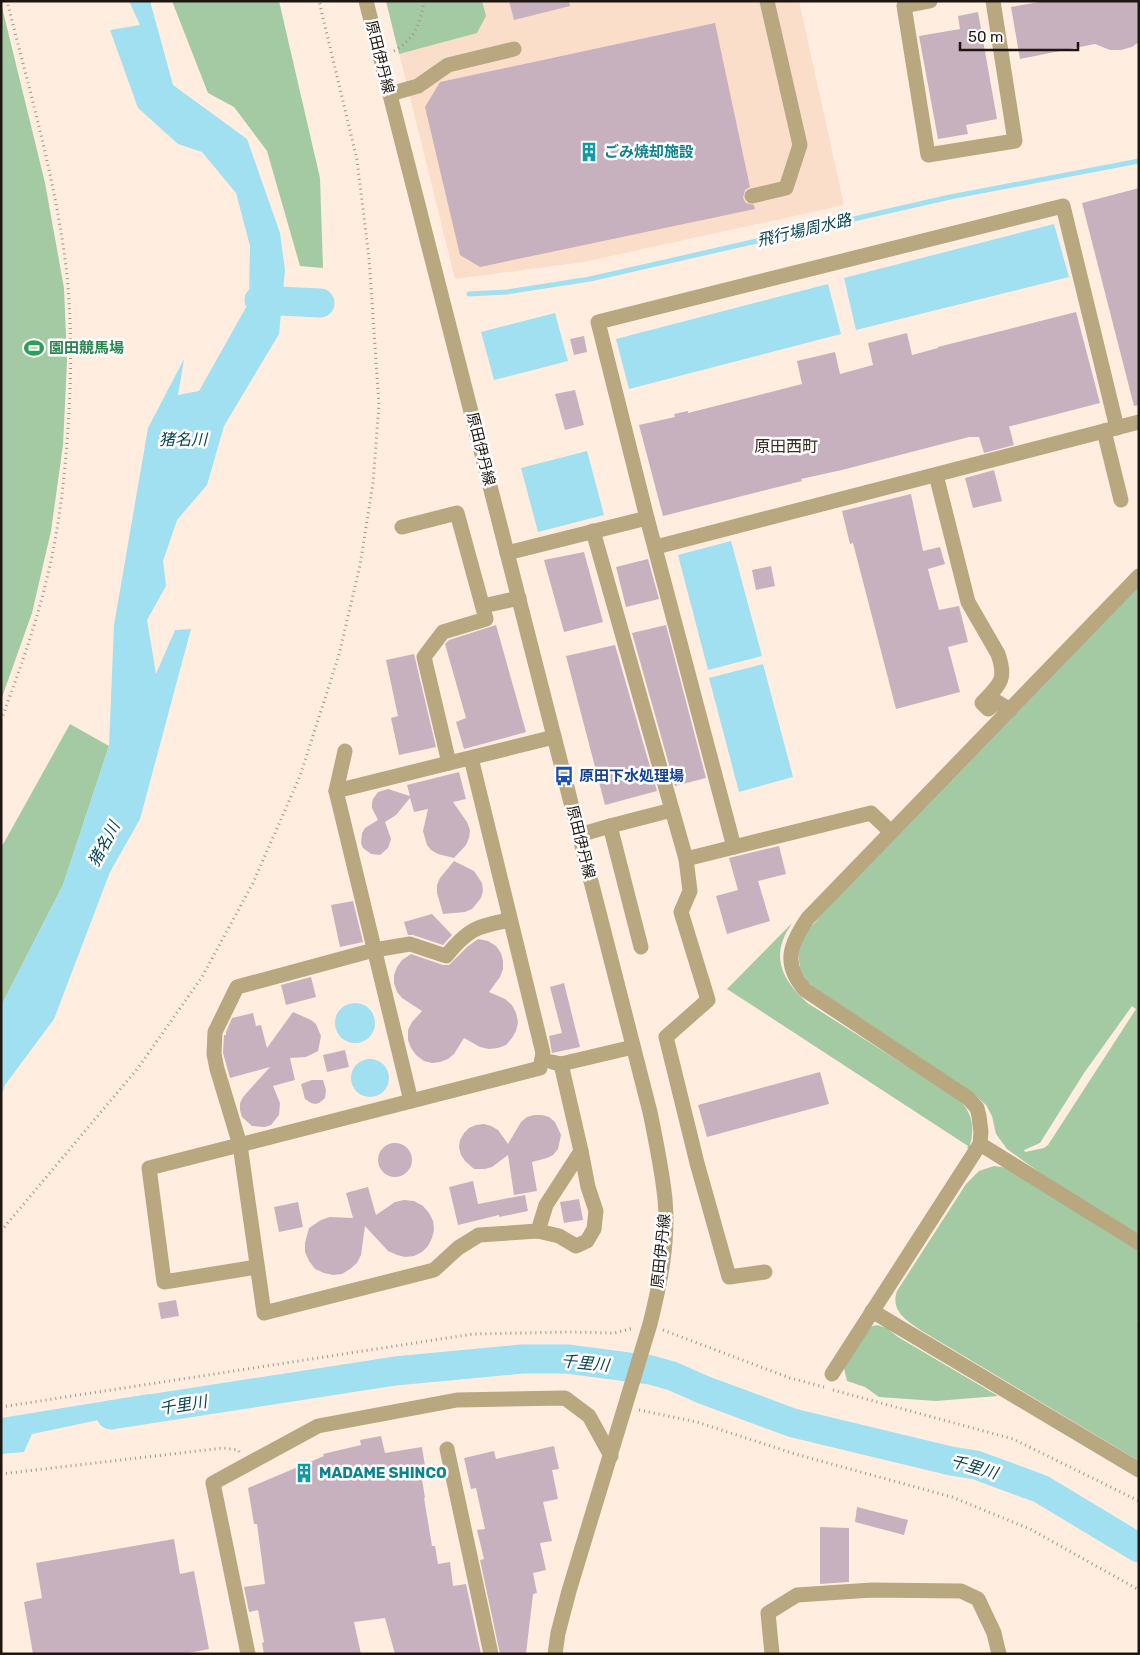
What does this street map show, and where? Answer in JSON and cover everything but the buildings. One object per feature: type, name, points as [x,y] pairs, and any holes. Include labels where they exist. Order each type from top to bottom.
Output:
[{"type":"street","name":"原田伊丹線","points":[[366,1],[650,1112],[666,1201],[665,1247],[658,1290],[648,1331],[569,1591],[554,1654]]},
{"type":"street","points":[[752,196],[786,188],[800,145],[767,1]]},
{"type":"street","points":[[930,1],[904,6],[928,154],[1015,141],[993,1]]},
{"type":"street","points":[[390,94],[418,86],[448,65],[514,49]]},
{"type":"street","points":[[734,847],[647,518],[598,322],[1063,206],[1111,429],[1121,500]]},
{"type":"street","points":[[656,547],[1139,422]]},
{"type":"street","points":[[936,475],[968,602],[1001,662],[1003,673],[1000,683],[982,702],[988,709],[997,702],[1010,710]]},
{"type":"street","points":[[402,527],[457,513],[486,619],[443,632],[424,657],[449,763]]},
{"type":"street","points":[[507,553],[647,518]]},
{"type":"street","points":[[593,531],[686,859],[690,891],[681,912],[708,1000],[666,1037],[697,1163],[729,1277],[764,1272]]},
{"type":"street","points":[[832,1374],[980,1144],[981,1132],[977,1108],[968,1098],[805,990],[796,981],[790,962],[791,948],[796,935],[808,918],[1139,576]]},
{"type":"street","points":[[483,606],[519,598]]},
{"type":"street","points":[[336,791],[554,737]]},
{"type":"street","points":[[345,751],[336,791],[411,1101]]},
{"type":"street","points":[[257,1267],[164,1282],[149,1168],[540,1068],[542,1053],[471,758]]},
{"type":"street","points":[[579,835],[672,810]]},
{"type":"street","points":[[686,859],[871,813],[891,832]]},
{"type":"street","points":[[610,826],[642,947]]},
{"type":"street","points":[[510,920],[485,925],[472,930],[456,943],[446,956],[410,944],[374,950],[237,987],[215,1032],[214,1054],[217,1070],[240,1145],[264,1313],[434,1270],[458,1248],[479,1235],[538,1231],[559,1236],[576,1246],[587,1241],[594,1230],[596,1211],[588,1187],[560,1064]]},
{"type":"street","points":[[542,1058],[560,1064],[633,1047]]},
{"type":"street","points":[[980,1144],[1139,1243]]},
{"type":"street","points":[[538,1231],[546,1205],[581,1151]]},
{"type":"street","points":[[872,1312],[1139,1470]]},
{"type":"street","points":[[248,1654],[213,1483],[246,1465],[318,1426],[458,1400],[565,1398],[589,1416],[611,1456]]},
{"type":"street","points":[[447,1449],[491,1654]]},
{"type":"street","points":[[772,1654],[768,1612],[797,1595],[872,1590],[961,1591],[978,1598],[994,1633],[999,1654]]},
{"type":"path","points":[[1,720],[44,590],[58,523],[68,437],[71,348],[66,268],[54,188],[7,1]]},
{"type":"path","points":[[1,1231],[138,1068],[202,977],[253,883],[300,776],[339,655],[360,565],[373,483],[379,406],[369,258],[357,160],[319,1]]},
{"type":"path","points":[[391,52],[404,45],[414,34],[421,19],[424,1]]},
{"type":"path","points":[[1,1406],[472,1334],[648,1331],[790,1378],[1013,1439],[1139,1501]]},
{"type":"path","points":[[626,1402],[697,1422],[795,1454],[952,1496],[1030,1529],[1139,1590]]},
{"type":"path","points":[[1,1474],[223,1448],[238,1450],[246,1465]]},
{"type":"shaded area","points":[[386,1],[799,1],[844,205],[584,262],[455,279]]},
{"type":"green space","points":[[172,1],[279,1],[320,178],[323,268],[300,266],[267,151],[234,107],[208,93]]},
{"type":"green space","points":[[386,1],[482,1],[486,16],[477,33],[399,54]]},
{"type":"green space","name":"園田競馬場","points":[[1,3],[45,183],[64,288],[67,361],[63,445],[51,531],[32,613],[1,700]]},
{"type":"green space","points":[[1139,583],[1139,1236],[1067,1192],[1007,1149],[996,1134],[992,1116],[986,1105],[976,1096],[818,992],[807,981],[800,969],[798,953],[804,935],[847,885]],"holes":[[[1132,1006],[1136,1009],[1048,1145],[1044,1148],[1025,1152],[1024,1150],[1040,1143],[1084,1073]]]},
{"type":"green space","points":[[70,724],[109,746],[63,885],[1,1006],[1,848]]},
{"type":"green space","points":[[792,923],[780,950],[782,967],[790,984],[809,1004],[960,1100],[970,1116],[972,1132],[970,1145],[973,1147],[971,1150],[967,1148],[968,1146],[727,989]]},
{"type":"green space","points":[[994,1166],[1013,1171],[1139,1251],[1139,1317],[1137,1321],[1139,1322],[1139,1461],[922,1331],[906,1319],[898,1310],[895,1298],[897,1291],[966,1184],[979,1171]]},
{"type":"green space","points":[[877,1325],[887,1328],[898,1337],[998,1396],[936,1401],[879,1397],[865,1387],[847,1381],[844,1368],[869,1327]]},
{"type":"water","name":"猪名川","points":[[129,1],[150,1],[173,85],[247,139],[280,233],[285,270],[279,334],[224,426],[207,485],[177,520],[163,561],[166,586],[147,620],[156,674],[175,630],[191,629],[140,819],[110,872],[54,1019],[5,1085],[1,1097],[1,1006],[63,885],[109,746],[114,625],[148,428],[184,359],[178,395],[199,391],[249,302],[250,246],[236,193],[202,152],[178,144],[138,108],[110,30],[140,25]]},
{"type":"water","points":[[1054,224],[1069,277],[856,330],[844,278]]},
{"type":"water","points":[[828,284],[841,334],[629,389],[616,339]]},
{"type":"water","points":[[555,313],[568,361],[494,380],[481,332]]},
{"type":"water","points":[[587,451],[604,515],[538,532],[521,468]]},
{"type":"water","points":[[731,541],[762,656],[708,670],[678,555]]},
{"type":"water","points":[[763,664],[793,777],[739,792],[709,678]]},
{"type":"water","points":[[359,1003],[366,1006],[372,1012],[375,1023],[374,1031],[366,1040],[359,1043],[351,1043],[344,1040],[336,1031],[335,1019],[338,1012],[347,1004]]},
{"type":"water","points":[[370,1059],[377,1060],[383,1065],[388,1071],[388,1085],[383,1091],[377,1096],[370,1097],[363,1096],[357,1091],[352,1085],[351,1078],[352,1071],[357,1065],[363,1060]]},
{"type":"water","points":[[149,1394],[203,1398],[32,1434],[24,1452],[1,1454],[1,1418]]},
{"type":"waterway","name":"飛行場周水路","points":[[469,294],[507,292],[590,279],[950,197],[1139,161]]},
{"type":"waterway","name":"飛行場周水路","points":[[259,300],[320,303]]},
{"type":"waterway","name":"千里川","points":[[111,1415],[395,1371],[522,1359],[567,1359],[651,1370],[672,1376],[793,1423],[951,1461],[976,1465],[1041,1489],[1139,1548]]},
{"type":"place","name":"ごみ焼却施設","points":[[589,152]]},
{"type":"place","name":"園田競馬場","points":[[34,348]]},
{"type":"place","name":"原田下水処理場","points":[[564,776]]},
{"type":"place","name":"MADAME SHINCO","points":[[304,1473]]},
{"type":"district","name":"原田西町","points":[[786,446]]}]
